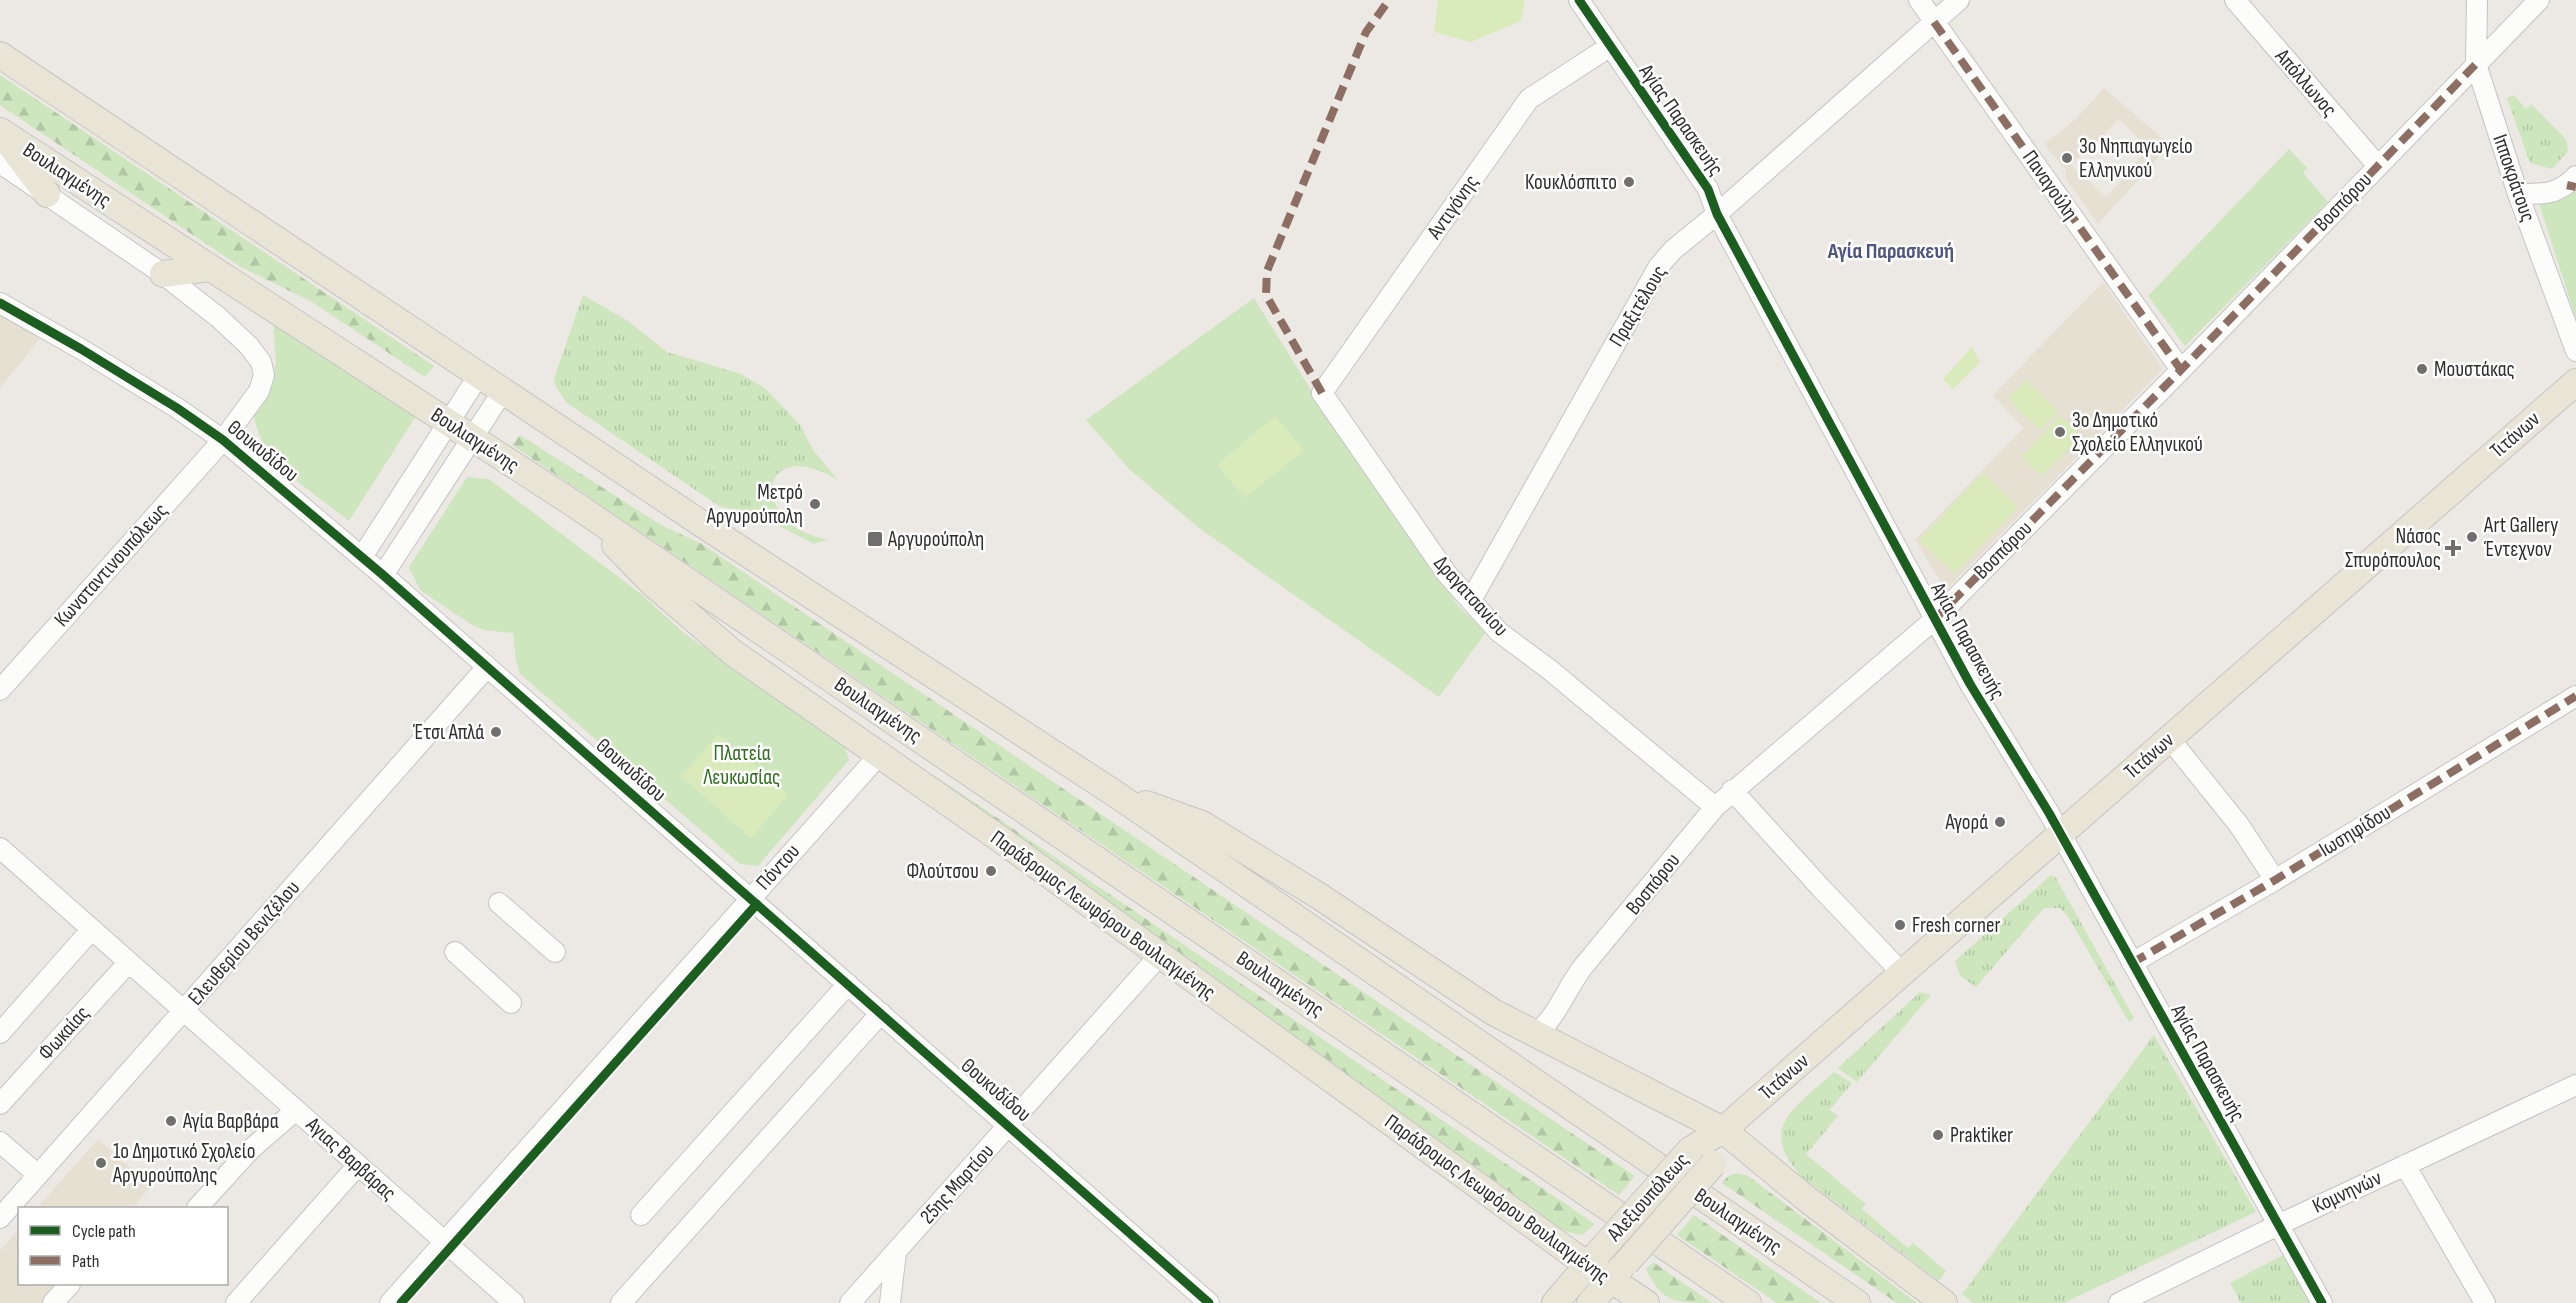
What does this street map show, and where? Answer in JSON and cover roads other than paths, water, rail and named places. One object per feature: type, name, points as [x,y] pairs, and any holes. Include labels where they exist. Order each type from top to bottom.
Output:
[{"type":"main road","name":"Βουλιαγμένης","points":[[0,55],[503,391],[1114,793],[1857,1303]]},
{"type":"main road","name":"Βουλιαγμένης","points":[[0,131],[577,506],[1748,1303]]},
{"type":"main road","points":[[0,131],[47,194]]},
{"type":"main road","points":[[163,274],[210,268]]},
{"type":"main road","name":"Τιτάνων","points":[[1723,1130],[2576,382]]},
{"type":"main road","name":"Παράδρομος Λεωφόρου Βουλιαγμένης","points":[[577,506],[652,584],[732,652],[880,754],[1159,956],[1594,1258],[1618,1272],[1646,1303]]},
{"type":"main road","name":"Βουλιαγμένης","points":[[1114,793],[1202,824],[1319,896],[1457,989],[1535,1034]]},
{"type":"main road","points":[[1535,1034],[1723,1130],[1816,1207],[1944,1303]]},
{"type":"main road","name":"Αλεξιουπόλεως","points":[[1555,1303],[1689,1150],[1723,1130]]},
{"type":"main road","name":"Αλεξιουπόλεως","points":[[1590,1303],[1713,1164],[1723,1130]]},
{"type":"street","name":"Αγίας Παρασκευής","points":[[1578,0],[1708,189],[1717,214],[1970,684],[2060,834],[2322,1303]]},
{"type":"street","name":"Παναγούλη","points":[[1919,0],[2181,370]]},
{"type":"street","name":"Πραξιτέλους","points":[[1471,600],[1659,266],[1673,250],[1717,214],[1959,0]]},
{"type":"street","name":"Απόλλωνος","points":[[2235,0],[2378,166]]},
{"type":"street","name":"Ιπποκράτους","points":[[2477,0],[2476,64],[2518,194],[2576,351]]},
{"type":"street","name":"Βοσπόρου","points":[[1535,1034],[1551,1020],[1563,996],[1582,968],[1715,807],[1732,790],[1935,619],[2181,370],[2539,0]]},
{"type":"street","name":"Αντιγόνης","points":[[1322,393],[1529,99],[1609,46]]},
{"type":"street","points":[[0,163],[163,274],[236,333],[256,354],[264,369],[259,391],[223,440]]},
{"type":"street","points":[[2518,194],[2550,194],[2573,182]]},
{"type":"street","name":"Θουκυδίδου","points":[[0,303],[81,349],[177,408],[223,440],[383,575],[1209,1303]]},
{"type":"street","points":[[362,557],[479,375]]},
{"type":"street","points":[[383,575],[503,391]]},
{"type":"street","name":"Δραγατσανίου","points":[[1322,393],[1447,574],[1499,632],[1559,677],[1715,807]]},
{"type":"street","name":"Κωνσταντινουπόλεως","points":[[0,690],[223,440]]},
{"type":"street","name":"Ελευθερίου Βενιζέλου","points":[[0,1218],[487,667]]},
{"type":"street","name":"Ιωσηφίδου","points":[[2132,963],[2274,880],[2576,696]]},
{"type":"street","points":[[2169,738],[2227,808],[2274,880]]},
{"type":"street","name":"Πόντου","points":[[390,1303],[880,754]]},
{"type":"street","points":[[1732,790],[1902,973]]},
{"type":"street","name":"Αγιας Βαρβάρας","points":[[0,848],[514,1303]]},
{"type":"street","points":[[499,903],[555,952]]},
{"type":"street","points":[[0,1034],[92,929]]},
{"type":"street","points":[[455,952],[511,1003]]},
{"type":"street","name":"25ης Μαρτίου","points":[[850,1303],[1159,956]]},
{"type":"street","name":"Φωκαίας","points":[[0,1104],[129,962]]},
{"type":"street","points":[[641,1215],[848,984]]},
{"type":"street","points":[[621,1303],[881,1013]]},
{"type":"street","name":"Κομνηνών","points":[[2119,1303],[2278,1225],[2576,1085]]},
{"type":"street","points":[[199,1207],[252,1149],[296,1110]]},
{"type":"street","points":[[0,1142],[38,1175]]},
{"type":"street","points":[[236,1303],[358,1165]]},
{"type":"street","points":[[2404,1165],[2485,1303]]},
{"type":"street","points":[[890,1303],[896,1252]]},
{"type":"street","points":[[53,1303],[69,1285]]},
{"type":"place","name":"3ο Νηπιαγωγείο Ελληνικού","points":[[2067,158]]},
{"type":"place","name":"Κουκλόσπιτο","points":[[1629,182]]},
{"type":"place","name":"Μουστάκας","points":[[2422,369]]},
{"type":"place","name":"3ο Δημοτικό Σχολείο Ελληνικού","points":[[2060,432]]},
{"type":"place","name":"Μετρό Αργυρούπολη","points":[[815,504]]},
{"type":"place","name":"Art Gallery Έντεχνον","points":[[2472,537]]},
{"type":"place","name":"Αργυρούπολη","points":[[875,539]]},
{"type":"place","name":"Νάσος Σπυρόπουλος","points":[[2453,548]]},
{"type":"place","name":"Έτσι Απλά","points":[[496,732]]},
{"type":"place","name":"Αγορά","points":[[2000,822]]},
{"type":"place","name":"Φλούτσου","points":[[991,871]]},
{"type":"place","name":"Fresh corner","points":[[1900,925]]},
{"type":"place","name":"Αγία Βαρβάρα","points":[[171,1121]]},
{"type":"place","name":"Praktiker","points":[[1938,1135]]},
{"type":"place","name":"1ο Δημοτικό Σχολείο Αργυρούπολης","points":[[101,1163]]},
{"type":"district","name":"Αγία Παρασκευή","points":[[1891,251]]},
{"type":"park label","name":"Πλατεία Λευκωσίας","points":[[742,765]]}]
